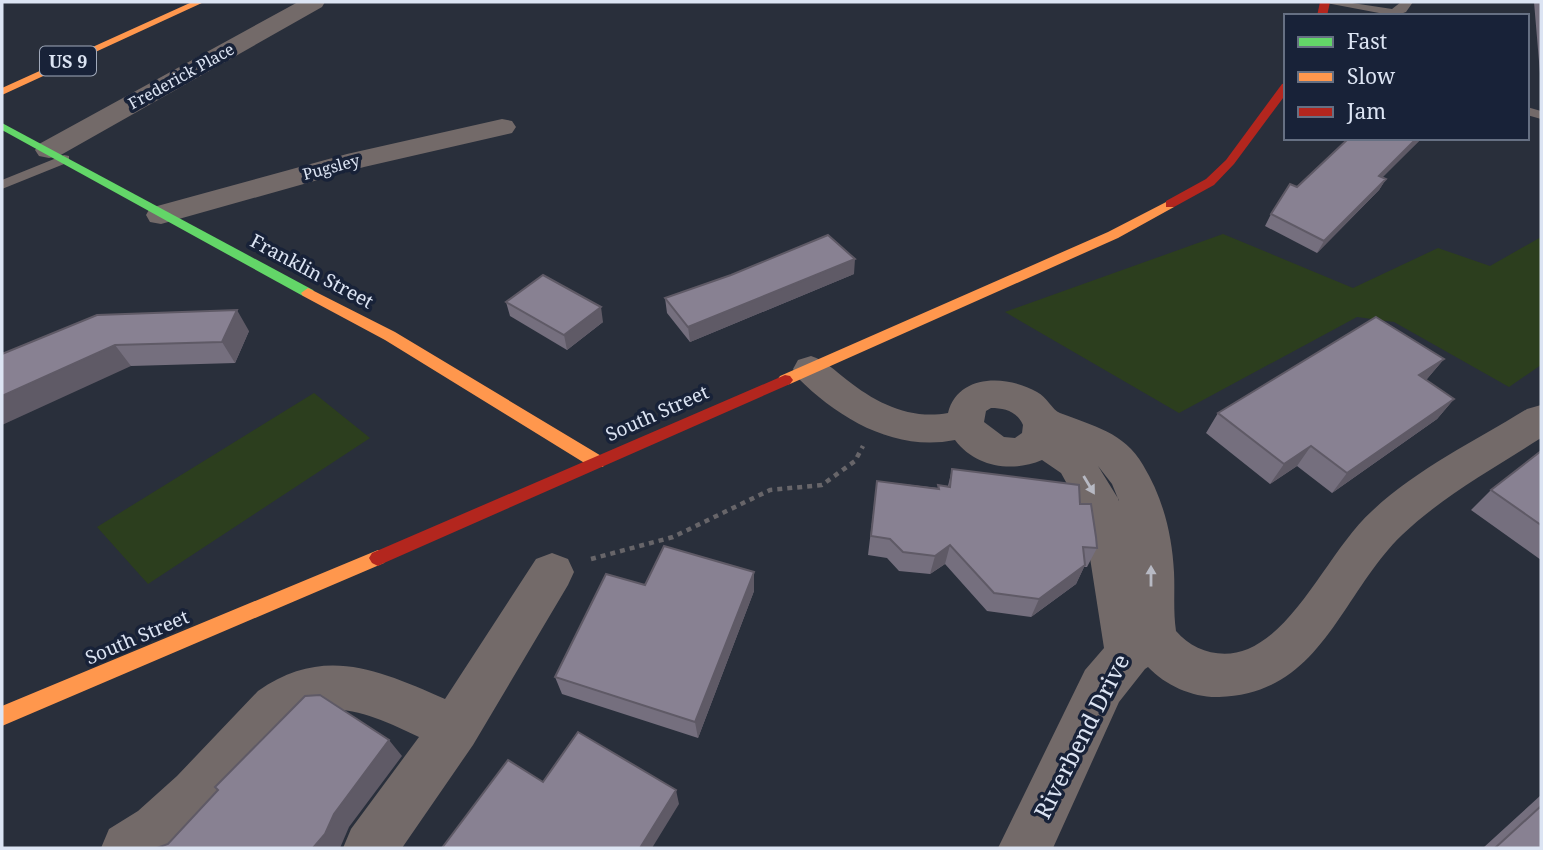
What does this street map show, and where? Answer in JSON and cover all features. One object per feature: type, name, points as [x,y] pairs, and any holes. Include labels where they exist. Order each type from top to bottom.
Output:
[{"type":"main road","name":"US 9","points":[[2,92],[199,2]]},
{"type":"main road","points":[[135,31],[221,2]]},
{"type":"main road","name":"South Street","points":[[2,716],[597,463],[1113,235],[1210,182],[1230,162],[1284,89]]},
{"type":"main road","name":"Franklin Street","points":[[2,127],[390,336],[597,463]]},
{"type":"street","name":"Frederick Place","points":[[56,155],[314,2]]},
{"type":"street","name":"Pugsley","points":[[161,215],[357,160],[502,127]]},
{"type":"street","points":[[811,369],[840,397],[878,418],[924,429],[946,429],[964,424],[970,436],[983,446],[999,452],[1030,449],[1042,432]]},
{"type":"street","name":"Riverbend Drive","points":[[964,424],[969,404],[992,394],[1012,396],[1029,404],[1042,432],[1075,462],[1104,512],[1141,646],[1102,686],[1025,848]]},
{"type":"street","points":[[1141,646],[1205,674],[1246,675],[1272,662],[1292,647],[1366,545],[1384,525],[1426,493],[1541,419]]},
{"type":"street","points":[[370,848],[454,728],[552,572]]},
{"type":"street","points":[[128,848],[141,843],[193,798],[275,708],[302,691],[322,686],[371,695],[454,728]]},
{"type":"lane","points":[[1326,2],[1392,13],[1402,9],[1407,2]]},
{"type":"lane","points":[[2,186],[56,155]]},
{"type":"path","points":[[552,572],[673,537],[770,490],[822,485],[855,461],[878,418]]},
{"type":"green space","points":[[1223,234],[1353,288],[1438,248],[1490,266],[1541,237],[1541,365],[1509,387],[1394,322],[1357,317],[1179,413],[1005,312]]},
{"type":"green space","points":[[314,393],[370,438],[148,584],[97,527]]},
{"type":"building","points":[[1347,140],[1415,140],[1379,176],[1386,179],[1324,241],[1271,214],[1290,184],[1297,187]]},
{"type":"building","points":[[828,235],[855,259],[688,327],[665,298],[731,275]]},
{"type":"building","points":[[543,275],[601,307],[564,335],[506,302]]},
{"type":"building","points":[[237,310],[222,342],[115,345],[2,396],[2,354],[97,315]]},
{"type":"building","points":[[1376,317],[1444,359],[1419,375],[1454,399],[1347,473],[1311,446],[1284,464],[1218,413]]},
{"type":"building","points":[[1541,451],[1541,525],[1491,490]]},
{"type":"building","points":[[952,469],[1079,485],[1080,504],[1091,504],[1097,548],[1083,547],[1085,565],[1039,599],[994,593],[950,545],[935,556],[903,552],[890,539],[871,536],[877,481],[939,489],[938,485],[950,487]]},
{"type":"building","points":[[664,546],[754,572],[695,722],[555,677],[606,574],[645,585]]},
{"type":"building","points":[[320,695],[389,740],[334,814],[325,834],[313,848],[157,848],[168,844],[218,790],[215,787],[305,696]]},
{"type":"building","points":[[578,732],[676,790],[640,848],[442,848],[508,760],[543,782]]},
{"type":"building","points":[[1541,806],[1541,848],[1495,848]]},
{"type":"traffic: fast","points":[[2,126],[308,293]]},
{"type":"traffic: slow","points":[[2,92],[199,2]]},
{"type":"traffic: slow","points":[[785,380],[1113,235],[1170,204]]},
{"type":"traffic: slow","points":[[308,293],[390,336],[597,462]]},
{"type":"traffic: slow","points":[[2,716],[378,558]]},
{"type":"traffic: jam","points":[[1322,14],[1325,2]]},
{"type":"traffic: jam","points":[[1170,204],[1210,182],[1230,162],[1284,89]]},
{"type":"traffic: jam","points":[[378,558],[785,380]]}]
